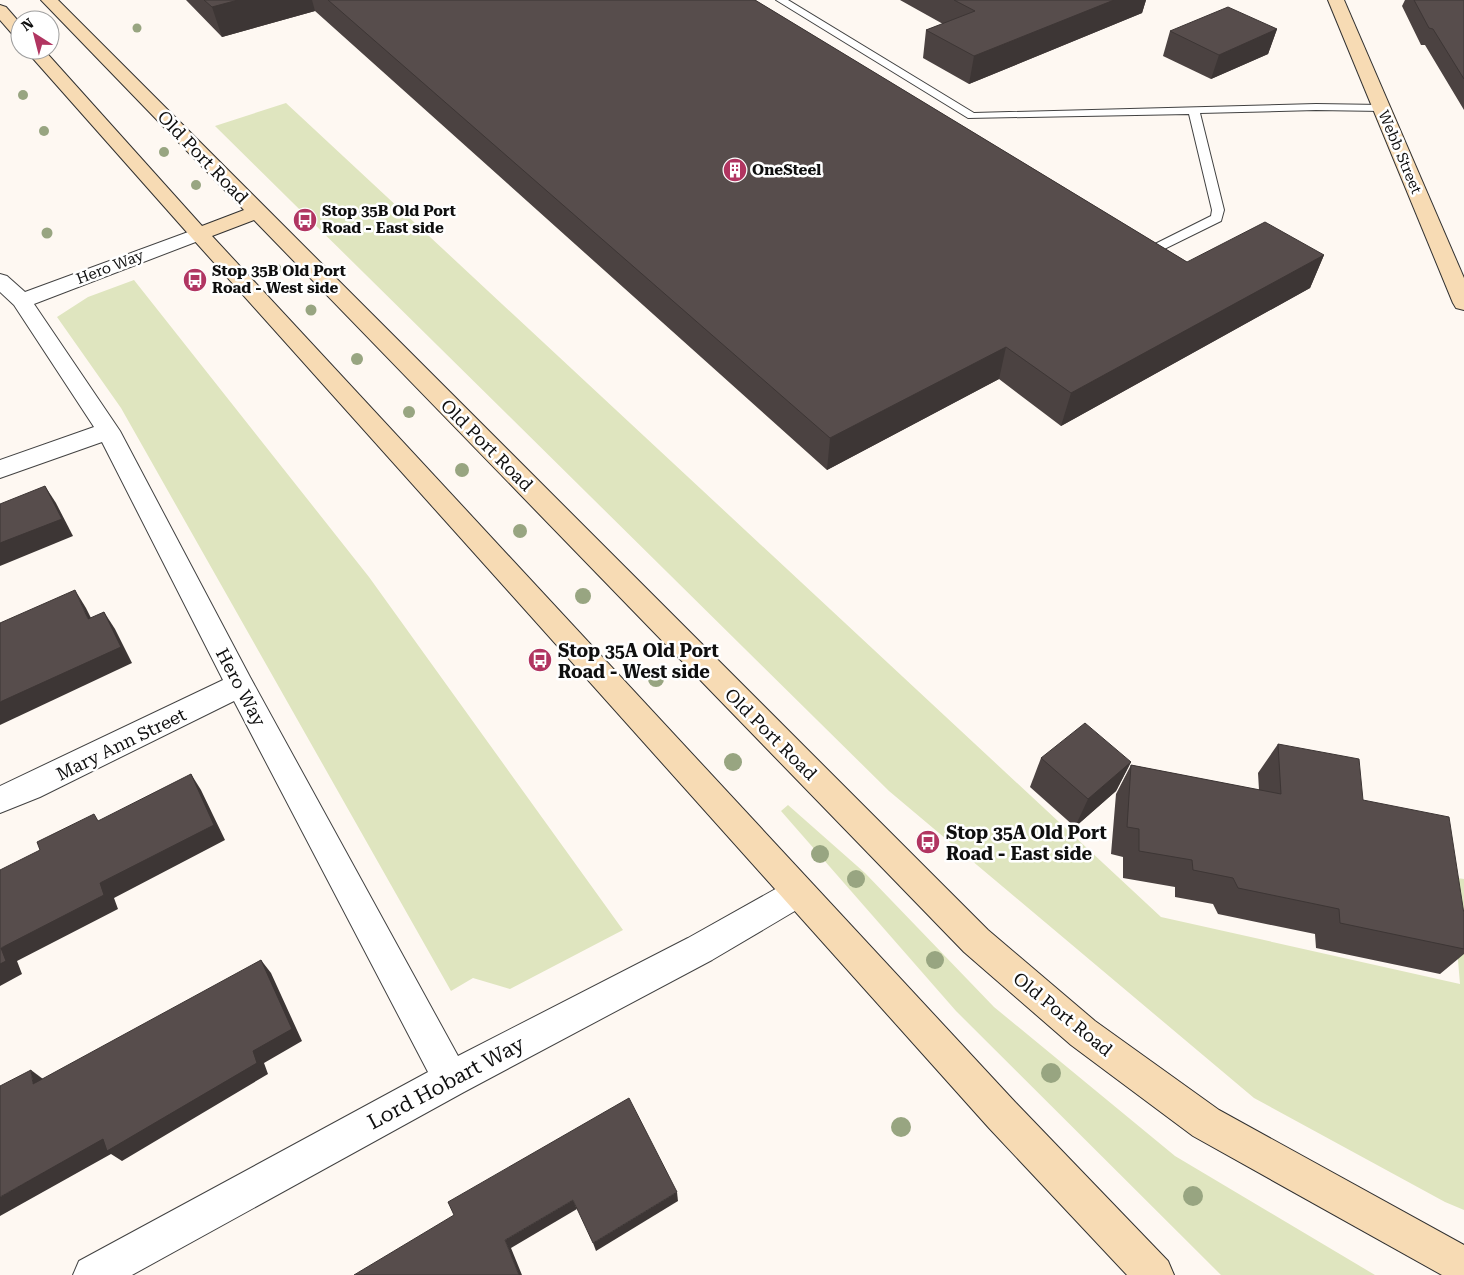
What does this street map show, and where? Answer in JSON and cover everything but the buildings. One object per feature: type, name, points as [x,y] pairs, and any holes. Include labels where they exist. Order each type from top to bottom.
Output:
[{"type":"main road","name":"Old Port Road","points":[[49,0],[976,942],[1083,1033],[1206,1123],[1464,1266]]},
{"type":"main road","name":"Webb Street","points":[[1336,0],[1464,303]]},
{"type":"main road","points":[[0,10],[10,22]]},
{"type":"main road","points":[[44,60],[199,234],[1002,1115],[1154,1275]]},
{"type":"main road","points":[[199,234],[257,212]]},
{"type":"street","name":"Hero Way","points":[[22,301],[199,234]]},
{"type":"street","name":"Hero Way","points":[[0,280],[22,301],[108,431],[240,685],[452,1079]]},
{"type":"street","points":[[0,469],[108,431]]},
{"type":"street","name":"Mary Ann Street","points":[[0,800],[30,788],[240,685]]},
{"type":"street","name":"Lord Hobart Way","points":[[93,1275],[452,1079],[700,949],[800,892]]},
{"type":"lane","points":[[781,0],[972,116],[1194,110],[1382,108]]},
{"type":"lane","points":[[1138,258],[1217,218],[1218,210],[1194,110]]},
{"type":"green space","points":[[286,103],[1161,917],[1460,984],[1451,877],[1464,879],[1464,1210],[1445,1202],[1254,1098],[889,791],[215,126]]},
{"type":"green space","points":[[134,280],[369,577],[623,930],[510,989],[473,978],[451,991],[121,408],[57,317],[88,297]]},
{"type":"green space","points":[[788,805],[865,873],[994,1007],[1175,1156],[1375,1275],[1221,1275],[956,1011],[781,811]]},
{"type":"place","name":"OneSteel","points":[[735,170]]},
{"type":"place","name":"Stop 35B Old Port Road - East side","points":[[305,220]]},
{"type":"place","name":"Stop 35B Old Port Road - West side","points":[[195,280]]},
{"type":"place","name":"Stop 35A Old Port Road - West side","points":[[540,660]]},
{"type":"place","name":"Stop 35A Old Port Road - East side","points":[[928,842]]}]
